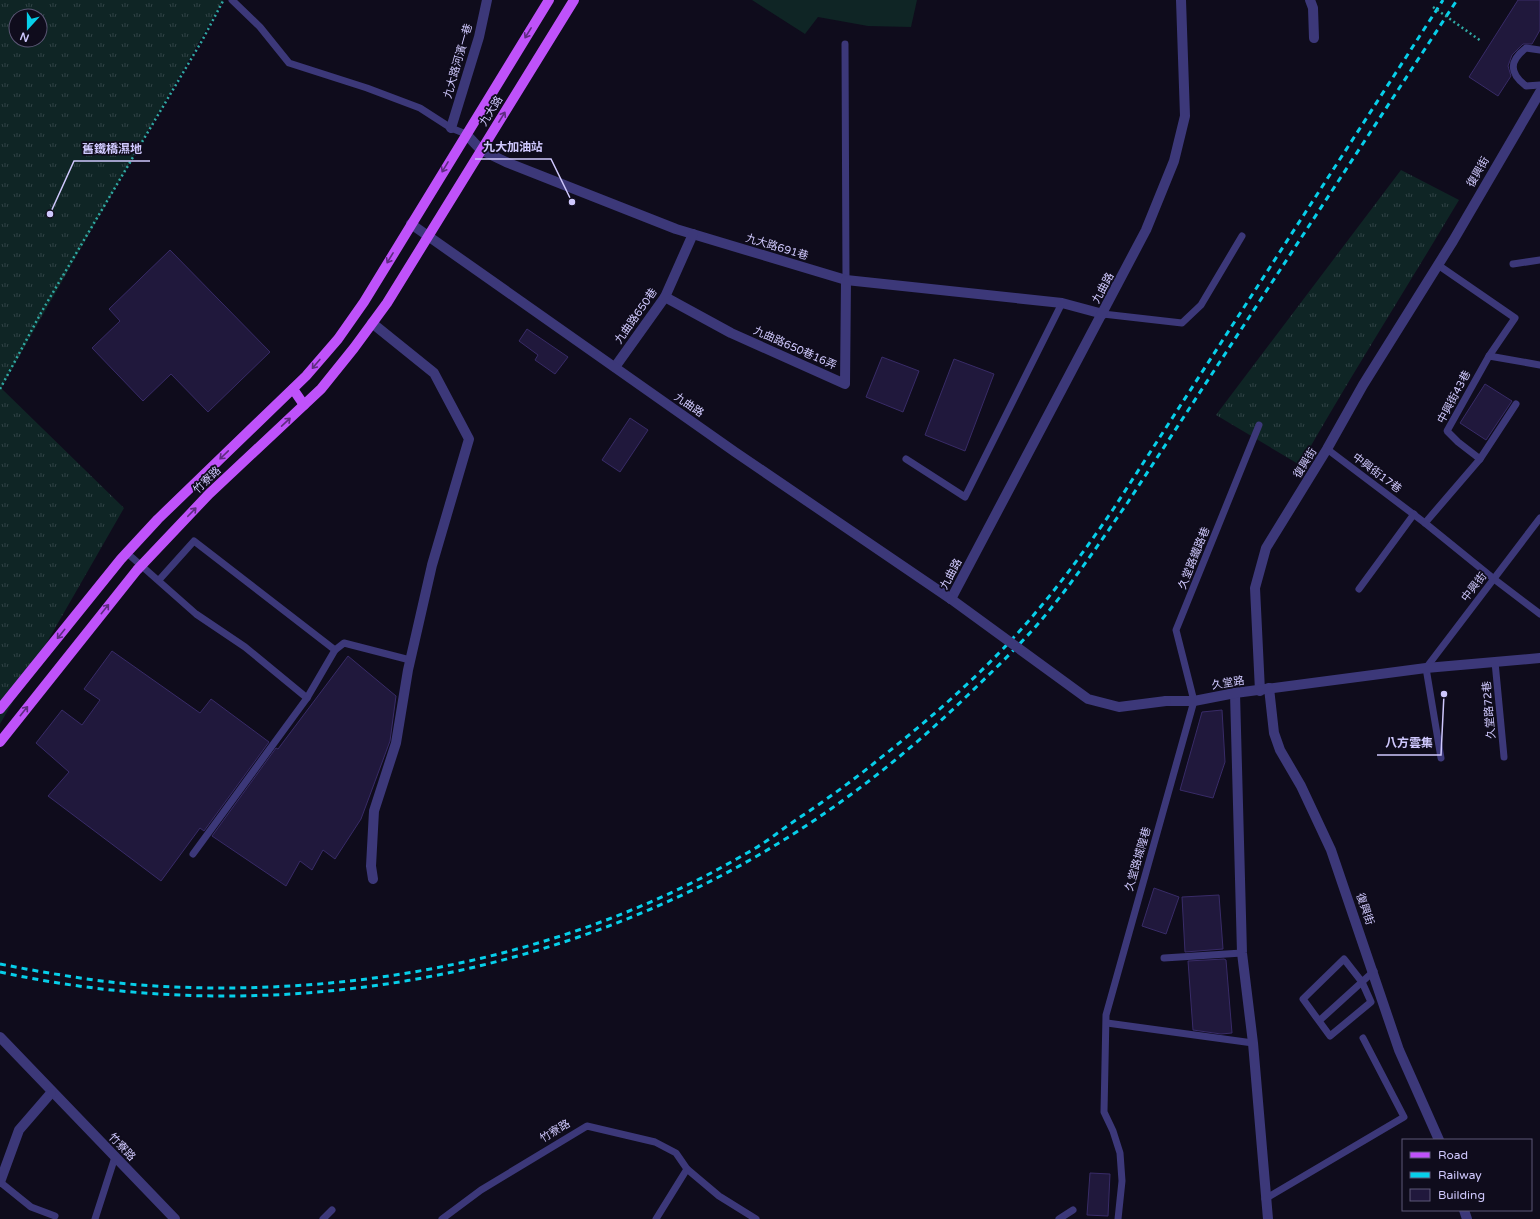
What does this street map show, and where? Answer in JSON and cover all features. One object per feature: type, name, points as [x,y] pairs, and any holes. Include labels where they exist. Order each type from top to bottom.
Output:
[{"type":"main road","name":"九大路","points":[[411,224],[549,0]]},
{"type":"main road","name":"九大路","points":[[429,236],[574,0]]},
{"type":"main road","name":"竹寮路","points":[[0,709],[127,552],[158,519],[306,376],[342,333],[364,302],[411,224]]},
{"type":"main road","name":"竹寮路","points":[[0,742],[141,566],[209,494],[321,389],[387,303],[429,236]]},
{"type":"main road","points":[[293,389],[304,405]]},
{"type":"street","name":"九大路河濱一巷","points":[[451,128],[479,37],[487,0]]},
{"type":"street","name":"九曲路","points":[[411,224],[735,452],[952,599],[1146,230],[1174,162],[1185,116],[1181,0]]},
{"type":"street","points":[[1310,0],[1313,8],[1314,38]]},
{"type":"street","name":"復興街","points":[[1439,1139],[1399,1050],[1374,971],[1332,850],[1301,786],[1280,750],[1274,733],[1265,690],[1255,588],[1266,548],[1327,449],[1363,385],[1438,265],[1540,92]]},
{"type":"street","name":"九大路691巷","points":[[466,134],[481,150],[506,162],[676,229],[846,280],[1062,303],[1103,314]]},
{"type":"street","name":"九曲路650巷","points":[[615,367],[665,297],[693,234]]},
{"type":"street","name":"九曲路650巷16弄","points":[[665,297],[731,333],[844,384],[846,280]]},
{"type":"street","points":[[372,324],[434,373],[469,439],[432,565],[410,660],[396,743],[374,811],[371,866],[372,879]]},
{"type":"street","name":"久堂路","points":[[952,599],[1088,699],[1119,706],[1194,701],[1235,693],[1426,668],[1540,658]]},
{"type":"street","points":[[1235,693],[1242,953],[1253,1043],[1265,1199],[1268,1219]]},
{"type":"street","name":"竹寮路","points":[[0,1037],[51,1093],[174,1219]]},
{"type":"street","points":[[0,1182],[19,1130],[51,1093]]},
{"type":"lane","points":[[232,0],[260,27],[289,63],[367,88],[420,108],[451,128],[466,134]]},
{"type":"lane","points":[[845,44],[846,280]]},
{"type":"lane","points":[[1540,50],[1526,48],[1516,55],[1512,67],[1516,79],[1526,86],[1540,85]]},
{"type":"lane","points":[[1103,314],[1182,323],[1201,305],[1242,236]]},
{"type":"lane","points":[[1513,264],[1540,260]]},
{"type":"lane","points":[[1438,265],[1515,318],[1489,356],[1540,365]]},
{"type":"lane","points":[[906,459],[965,497],[1062,303]]},
{"type":"lane","name":"中興街43巷","points":[[1480,459],[1458,442],[1447,431],[1489,356]]},
{"type":"lane","points":[[1425,523],[1480,459],[1516,404]]},
{"type":"lane","name":"久堂路鐵路巷","points":[[1194,701],[1176,630],[1259,425]]},
{"type":"lane","name":"中興街17巷","points":[[1327,449],[1414,514],[1540,614]]},
{"type":"lane","points":[[1359,589],[1414,514]]},
{"type":"lane","name":"中興街","points":[[1426,668],[1540,518]]},
{"type":"lane","points":[[158,580],[194,541],[335,650]]},
{"type":"lane","points":[[127,552],[196,614],[244,647],[307,698]]},
{"type":"lane","points":[[193,854],[307,698],[335,650],[344,643],[410,660]]},
{"type":"lane","name":"久堂路72巷","points":[[1495,662],[1504,757]]},
{"type":"lane","points":[[1426,668],[1442,758]]},
{"type":"lane","name":"久堂路城隍巷","points":[[1118,1219],[1122,1181],[1120,1154],[1113,1130],[1104,1112],[1106,1016],[1194,701]]},
{"type":"lane","points":[[1164,958],[1242,953]]},
{"type":"lane","points":[[1344,959],[1362,982],[1371,1002],[1330,1036],[1318,1021],[1303,999],[1344,959]]},
{"type":"lane","points":[[1318,1021],[1374,971]]},
{"type":"lane","points":[[1107,1023],[1253,1043]]},
{"type":"lane","points":[[1265,1199],[1404,1117],[1363,1038]]},
{"type":"lane","name":"竹寮路","points":[[442,1219],[480,1190],[587,1126],[655,1142],[676,1153],[687,1169],[719,1196],[756,1219]]},
{"type":"lane","points":[[95,1219],[115,1158]]},
{"type":"lane","points":[[656,1219],[687,1169]]},
{"type":"lane","points":[[0,1182],[31,1207],[55,1216]]},
{"type":"lane","points":[[323,1219],[332,1210]]},
{"type":"lane","points":[[1059,1219],[1073,1210]]},
{"type":"path","points":[[0,389],[46,305],[203,39],[223,0]]},
{"type":"path","points":[[1434,8],[1481,41]]},
{"type":"green space","points":[[0,0],[223,0],[1,388],[124,508],[0,724]]},
{"type":"green space","points":[[752,0],[917,0],[911,27],[868,26],[818,17],[805,34]]},
{"type":"green space","points":[[1401,170],[1459,200],[1319,431],[1300,465],[1216,415]]},
{"type":"building","points":[[1518,0],[1540,0],[1540,30],[1532,44],[1523,44],[1512,55],[1508,66],[1511,76],[1498,96],[1469,77]]},
{"type":"building","points":[[170,250],[270,352],[208,412],[171,374],[143,401],[92,348],[120,321],[109,309]]},
{"type":"building","points":[[527,329],[568,357],[555,374],[535,360],[538,355],[519,341]]},
{"type":"building","points":[[882,357],[919,371],[903,412],[866,397]]},
{"type":"building","points":[[954,359],[994,374],[965,451],[925,435]]},
{"type":"building","points":[[1485,384],[1512,401],[1486,440],[1460,423]]},
{"type":"building","points":[[630,418],[648,430],[620,472],[602,460]]},
{"type":"building","points":[[112,651],[200,713],[211,699],[269,742],[204,831],[200,828],[161,881],[48,796],[69,772],[36,743],[62,710],[82,725],[100,700],[84,689]]},
{"type":"building","points":[[348,656],[396,696],[390,741],[361,819],[335,859],[323,850],[312,870],[300,861],[286,886],[212,836],[276,748],[278,749]]},
{"type":"building","points":[[1222,710],[1225,762],[1213,798],[1180,790],[1202,712]]},
{"type":"building","points":[[1154,888],[1179,897],[1166,934],[1142,926]]},
{"type":"building","points":[[1219,895],[1223,949],[1185,952],[1182,897]]},
{"type":"building","points":[[1226,960],[1232,1033],[1221,1034],[1193,1030],[1188,961]]},
{"type":"building","points":[[1090,1173],[1110,1174],[1108,1216],[1087,1215]]},
{"type":"railway","points":[[0,964],[35,971],[140,985],[218,988],[297,986],[376,978],[454,964],[530,945],[605,920],[677,890],[764,843],[857,777],[941,708],[1001,651],[1047,599],[1114,508],[1443,0]]},
{"type":"railway","points":[[0,972],[108,990],[217,996],[326,991],[435,976],[541,949],[644,912],[742,864],[835,806],[888,766],[954,708],[1026,637],[1066,590],[1128,502],[1457,0]]},
{"type":"place","name":"九大加油站","points":[[572,202]]},
{"type":"place","name":"舊鐵橋濕地","points":[[50,214]]},
{"type":"place","name":"八方雲集","points":[[1444,694]]}]
